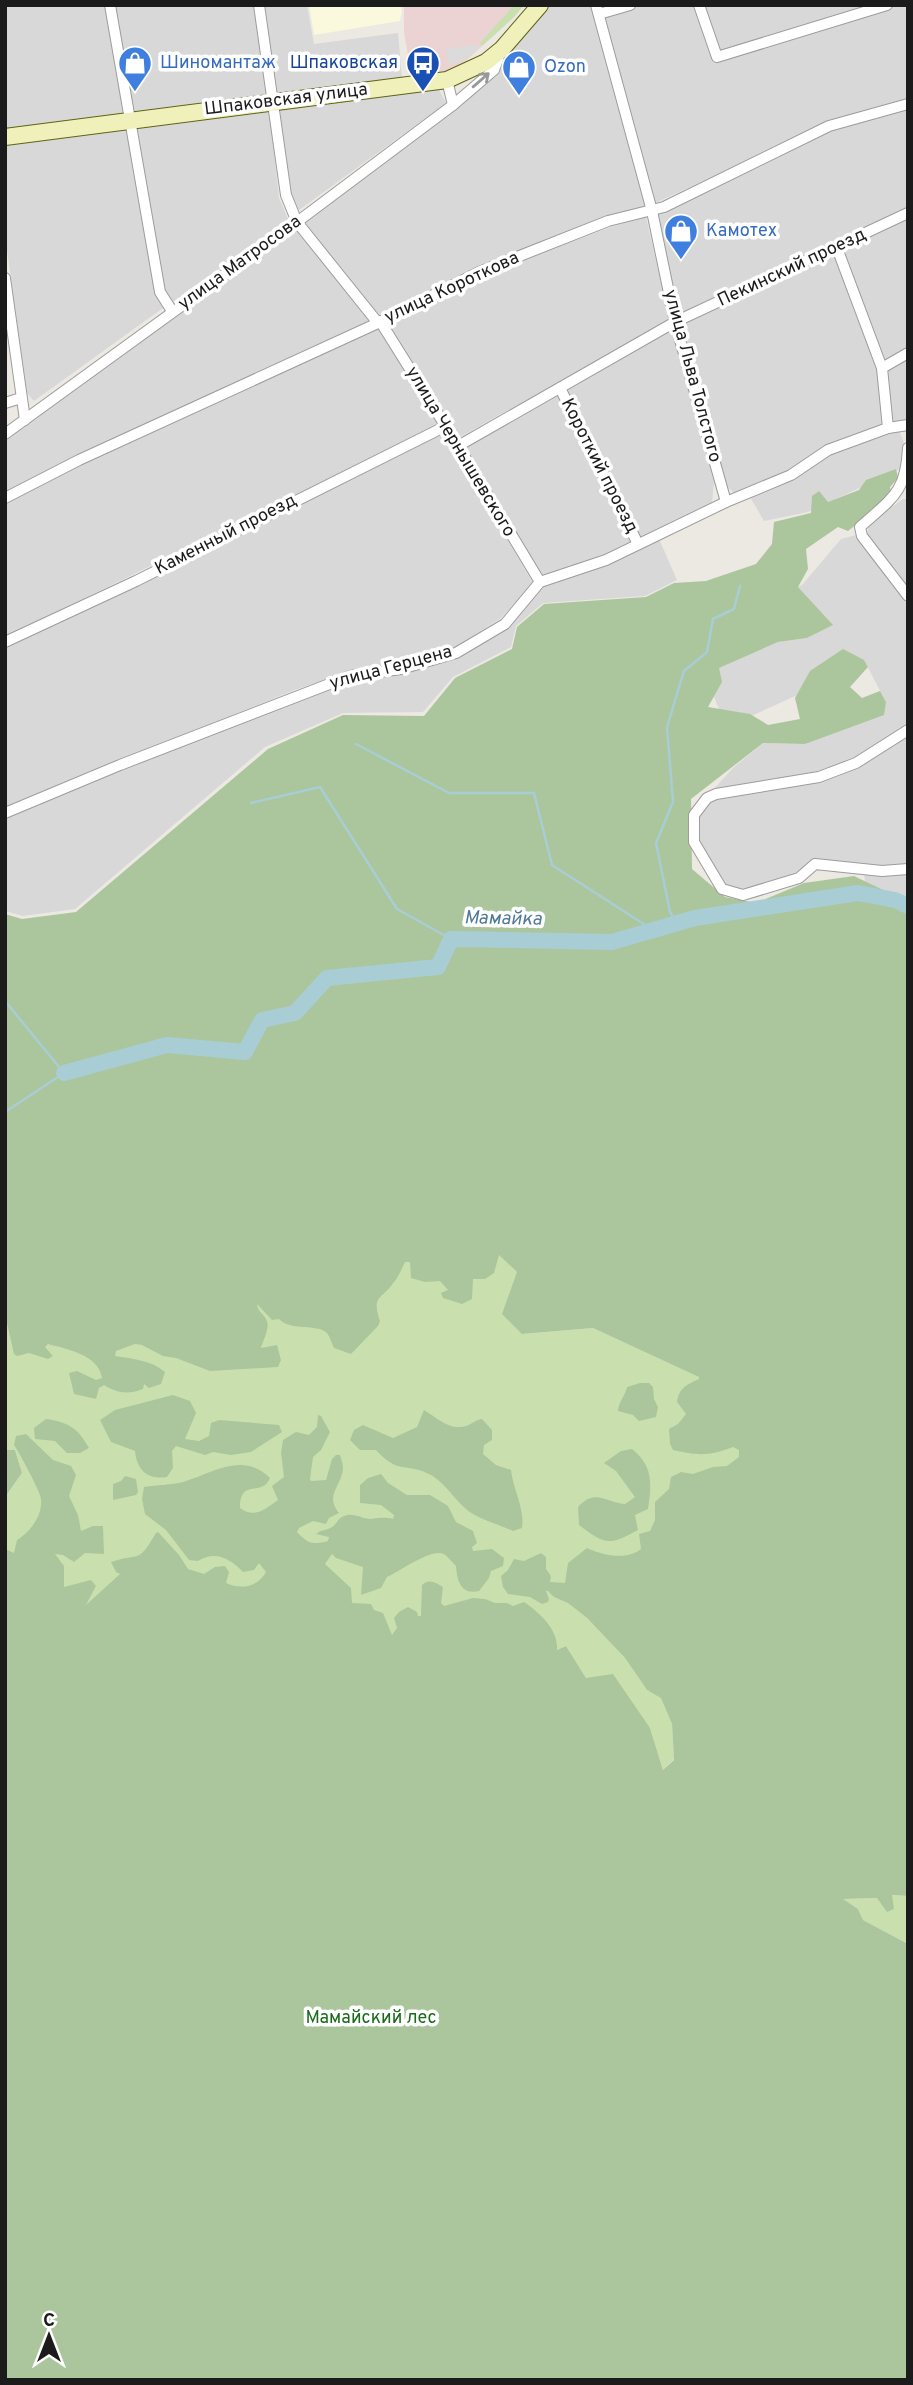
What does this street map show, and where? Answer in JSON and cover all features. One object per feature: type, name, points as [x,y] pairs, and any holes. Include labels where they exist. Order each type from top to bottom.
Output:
[{"type":"main road","name":"Шпаковская улица","points":[[5,137],[447,80],[486,62],[502,49],[540,5]]},
{"type":"street","points":[[110,5],[160,292],[173,312]]},
{"type":"street","name":"улица Чернышевского","points":[[259,5],[286,195],[297,222],[379,322],[446,426],[540,582]]},
{"type":"street","points":[[598,10],[630,5]]},
{"type":"street","points":[[699,5],[717,57],[887,5]]},
{"type":"street","name":"улица Льва Толстого","points":[[598,10],[652,211],[675,322],[726,502]]},
{"type":"street","name":"улица Матросова","points":[[5,433],[297,222],[453,105],[494,69],[502,49]]},
{"type":"street","points":[[447,80],[453,105]]},
{"type":"street","name":"улица Короткова","points":[[5,498],[79,460],[379,322],[479,272],[608,221],[652,211],[829,126],[908,104]]},
{"type":"street","name":"Пекинский проезд","points":[[675,322],[908,213]]},
{"type":"street","points":[[837,248],[882,368],[888,428]]},
{"type":"street","points":[[5,278],[25,419]]},
{"type":"street","points":[[458,446],[675,322]]},
{"type":"street","points":[[882,368],[908,353]]},
{"type":"street","name":"Короткий проезд","points":[[560,388],[638,544]]},
{"type":"street","points":[[5,403],[21,398]]},
{"type":"street","points":[[540,582],[606,560],[726,502],[791,475],[828,450],[888,428],[907,425],[908,441]]},
{"type":"street","name":"Каменный проезд","points":[[5,642],[446,426]]},
{"type":"street","points":[[908,448],[903,492],[860,527],[862,536],[908,596]]},
{"type":"street","name":"улица Герцена","points":[[5,813],[120,765],[350,676],[401,669],[456,653],[505,624],[540,582]]},
{"type":"street","points":[[908,730],[856,763],[819,777],[716,794],[699,806],[694,815],[694,842],[722,889],[743,895],[799,878],[815,864],[882,871],[908,869]]},
{"type":"shaded area","points":[[5,5],[106,5],[123,114],[5,130]]},
{"type":"shaded area","points":[[115,5],[254,5],[266,94],[133,112]]},
{"type":"shaded area","points":[[262,5],[307,5],[314,44],[398,33],[402,79],[274,93]]},
{"type":"shaded area","points":[[309,5],[400,5],[402,11],[400,21],[314,35]]},
{"type":"shaded area","points":[[404,5],[524,5],[460,66],[442,74],[412,78],[404,32]]},
{"type":"shaded area","points":[[547,5],[591,5],[645,207],[379,319],[304,223],[498,75],[509,52]]},
{"type":"shaded area","points":[[599,5],[908,5],[908,100],[827,124],[655,203]]},
{"type":"shaded area","points":[[477,45],[478,49],[461,62],[449,64],[446,49]]},
{"type":"shaded area","points":[[439,56],[440,70],[411,73],[410,59]]},
{"type":"shaded area","points":[[438,88],[446,103],[299,210],[291,193],[278,105]]},
{"type":"shaded area","points":[[269,106],[279,198],[288,219],[173,302],[164,290],[137,126]]},
{"type":"shaded area","points":[[908,109],[908,208],[678,315],[658,214],[831,130]]},
{"type":"shaded area","points":[[126,129],[155,293],[163,308],[34,401],[27,393],[5,236],[5,144]]},
{"type":"shaded area","points":[[908,216],[908,349],[884,363],[840,249]]},
{"type":"shaded area","points":[[646,217],[670,320],[458,438],[387,324],[481,276],[611,227]]},
{"type":"shaded area","points":[[297,228],[371,322],[5,493],[5,439]]},
{"type":"shaded area","points":[[835,253],[878,370],[883,424],[825,445],[789,471],[734,493],[728,487],[679,324]]},
{"type":"shaded area","points":[[379,327],[439,425],[5,637],[5,502],[81,464]]},
{"type":"shaded area","points":[[671,328],[714,482],[712,502],[639,537],[564,389]]},
{"type":"shaded area","points":[[908,357],[908,420],[890,423],[886,371]]},
{"type":"shaded area","points":[[557,394],[631,541],[602,555],[542,577],[464,447]]},
{"type":"shaded area","points":[[899,431],[904,443],[900,469],[808,512],[764,521],[750,497],[830,454]]},
{"type":"shaded area","points":[[443,432],[533,583],[501,618],[454,648],[400,665],[349,672],[297,689],[5,807],[5,647]]},
{"type":"shaded area","points":[[903,499],[908,499],[908,588],[867,534],[870,523]]},
{"type":"shaded area","points":[[856,535],[908,606],[908,727],[857,758],[819,774],[713,790],[733,768],[763,743],[805,744],[886,702],[864,660],[824,683],[727,727],[704,674],[778,642],[807,638],[832,625],[797,587],[802,585],[841,539]]},
{"type":"shaded area","points":[[659,539],[677,580],[645,596],[543,603],[516,626],[511,647],[453,677],[423,712],[343,713],[265,747],[75,909],[23,916],[5,911],[5,817],[351,681],[402,673],[507,627],[542,585]]},
{"type":"shaded area","points":[[908,733],[908,866],[876,867],[817,861],[793,874],[743,892],[727,887],[698,843],[696,817],[702,807],[718,797],[822,780]]},
{"type":"shaded area","points":[[864,872],[908,872],[908,899],[866,891]]},
{"type":"green space","points":[[514,5],[524,5],[482,46],[480,43]]},
{"type":"green space","name":"Мамайский лес","points":[[896,469],[898,478],[890,487],[891,497],[848,531],[838,527],[806,549],[808,569],[798,587],[833,625],[807,638],[778,642],[719,668],[722,682],[708,707],[750,714],[768,725],[800,719],[795,698],[810,671],[843,649],[864,660],[868,667],[850,687],[862,698],[880,691],[886,702],[884,715],[805,744],[763,743],[691,799],[692,869],[725,897],[756,903],[804,883],[854,876],[908,902],[908,1896],[892,1895],[894,1909],[887,1912],[877,1898],[843,1899],[858,1909],[863,1920],[908,1944],[908,2380],[5,2380],[5,1549],[14,1553],[17,1540],[34,1523],[41,1505],[37,1489],[14,1445],[16,1436],[26,1434],[53,1460],[71,1466],[76,1475],[69,1496],[78,1515],[81,1531],[93,1526],[103,1526],[104,1554],[85,1553],[74,1562],[63,1555],[55,1554],[64,1566],[64,1587],[91,1580],[96,1586],[86,1605],[120,1574],[111,1562],[138,1556],[158,1532],[188,1569],[204,1574],[215,1567],[225,1566],[229,1572],[226,1583],[243,1587],[254,1584],[263,1577],[266,1572],[259,1563],[254,1570],[243,1572],[233,1563],[217,1556],[198,1561],[189,1560],[166,1530],[145,1514],[142,1499],[144,1487],[183,1482],[228,1466],[249,1466],[270,1478],[262,1487],[244,1493],[240,1508],[250,1513],[260,1512],[278,1500],[272,1486],[284,1477],[281,1453],[283,1440],[296,1432],[309,1435],[317,1427],[318,1415],[321,1416],[330,1432],[321,1450],[313,1457],[310,1479],[326,1480],[332,1459],[340,1455],[342,1474],[333,1496],[339,1513],[329,1518],[326,1524],[313,1521],[299,1528],[297,1532],[304,1539],[314,1543],[328,1541],[329,1537],[316,1534],[332,1527],[348,1515],[367,1519],[393,1519],[394,1515],[381,1505],[360,1503],[360,1485],[368,1478],[381,1474],[388,1483],[407,1495],[430,1495],[448,1506],[456,1522],[473,1531],[477,1543],[472,1547],[473,1551],[492,1549],[504,1558],[503,1566],[491,1571],[479,1591],[464,1589],[457,1577],[456,1566],[444,1554],[438,1553],[415,1561],[387,1577],[381,1588],[361,1595],[363,1567],[336,1558],[332,1554],[325,1564],[351,1588],[352,1603],[371,1604],[374,1610],[383,1613],[392,1635],[397,1628],[394,1618],[399,1612],[408,1607],[421,1616],[422,1585],[427,1582],[443,1587],[441,1603],[444,1606],[473,1598],[513,1606],[524,1602],[547,1622],[555,1635],[557,1650],[566,1646],[586,1678],[613,1674],[650,1728],[663,1770],[674,1760],[672,1724],[661,1698],[647,1690],[625,1658],[586,1617],[568,1603],[548,1591],[548,1602],[542,1604],[530,1597],[508,1594],[503,1587],[501,1576],[514,1559],[524,1561],[541,1553],[546,1557],[550,1582],[565,1583],[568,1563],[587,1548],[614,1556],[635,1553],[641,1549],[639,1534],[650,1531],[655,1520],[655,1502],[669,1489],[671,1477],[681,1472],[693,1474],[713,1467],[727,1466],[739,1457],[739,1450],[733,1447],[704,1454],[673,1450],[669,1429],[678,1424],[686,1414],[677,1402],[679,1394],[699,1377],[593,1328],[522,1334],[502,1314],[517,1272],[499,1255],[494,1273],[485,1279],[473,1279],[472,1299],[462,1304],[443,1298],[441,1293],[448,1290],[440,1281],[425,1282],[411,1278],[410,1262],[405,1262],[396,1280],[377,1302],[380,1321],[378,1326],[351,1354],[334,1348],[327,1333],[322,1330],[290,1325],[279,1319],[272,1320],[257,1304],[267,1322],[261,1348],[277,1345],[281,1360],[278,1367],[210,1371],[135,1344],[116,1351],[115,1356],[142,1361],[160,1368],[165,1372],[161,1384],[149,1388],[144,1384],[143,1389],[127,1392],[104,1385],[99,1388],[96,1399],[74,1394],[69,1373],[77,1371],[96,1380],[102,1378],[100,1370],[89,1358],[48,1344],[45,1347],[53,1356],[48,1359],[29,1353],[17,1356],[14,1354],[5,1314],[5,914],[22,919],[76,912],[268,749],[343,715],[424,716],[455,678],[512,649],[517,627],[544,604],[646,597],[674,583],[706,581],[756,564],[772,544],[774,522],[811,513],[812,496],[819,491],[828,502],[859,490],[866,480]]},
{"type":"green space","points":[[5,1236],[404,1247],[499,1254],[517,1272],[522,1334],[593,1328],[746,1398],[744,1458],[586,1617],[625,1658],[647,1690],[661,1697],[672,1724],[674,1759],[663,1770],[650,1728],[586,1678],[566,1646],[557,1650],[440,1646],[84,1608],[5,1608],[5,1497],[22,1473],[15,1450],[5,1450]]},
{"type":"green space","points":[[649,1383],[653,1387],[658,1407],[656,1417],[639,1421],[633,1415],[618,1411],[627,1387]]},
{"type":"green space","points":[[173,1395],[190,1401],[196,1413],[185,1439],[199,1441],[209,1436],[211,1423],[219,1420],[279,1425],[282,1432],[251,1452],[231,1455],[213,1452],[205,1455],[176,1446],[172,1451],[173,1468],[167,1477],[154,1477],[144,1472],[138,1464],[135,1451],[111,1442],[100,1420],[115,1410]]},
{"type":"green space","points":[[424,1410],[455,1427],[466,1426],[482,1419],[492,1430],[492,1440],[484,1445],[483,1454],[496,1465],[511,1470],[522,1513],[522,1528],[513,1531],[478,1516],[461,1505],[429,1474],[390,1463],[376,1450],[360,1450],[350,1440],[354,1430],[363,1425],[393,1438],[417,1427]]},
{"type":"green space","points":[[46,1419],[72,1427],[89,1448],[80,1453],[67,1453],[55,1441],[35,1439],[34,1428]]},
{"type":"green space","points":[[632,1449],[644,1462],[649,1476],[648,1509],[635,1515],[638,1530],[613,1541],[601,1540],[579,1525],[578,1507],[584,1501],[595,1497],[625,1504],[635,1497],[616,1471],[604,1463],[621,1451]]},
{"type":"green space","points":[[5,1450],[15,1450],[22,1473],[5,1497]]},
{"type":"green space","points":[[125,1476],[136,1479],[138,1492],[136,1495],[113,1500],[113,1484]]},
{"type":"green space","points":[[908,1896],[908,1944],[863,1920],[858,1909],[841,1899]]},
{"type":"waterway","points":[[677,923],[670,912],[656,843],[673,802],[667,727],[684,671],[707,652],[713,619],[734,609],[740,586]]},
{"type":"waterway","points":[[356,744],[449,793],[534,793],[552,865],[653,930]]},
{"type":"waterway","points":[[251,803],[320,787],[397,909],[451,939]]},
{"type":"waterway","name":"Мамайка","points":[[64,1073],[167,1045],[245,1052],[262,1020],[295,1013],[327,978],[438,967],[451,939],[612,942],[695,918],[858,893],[895,900],[908,906]]},
{"type":"waterway","name":"Мамайка","points":[[5,1001],[64,1073],[5,1112]]},
{"type":"place","name":"Шиномантаж","points":[[135,93]]},
{"type":"place","name":"Шпаковская","points":[[423,93]]},
{"type":"place","name":"Ozon","points":[[519,97]]},
{"type":"place","name":"Камотех","points":[[681,261]]}]
